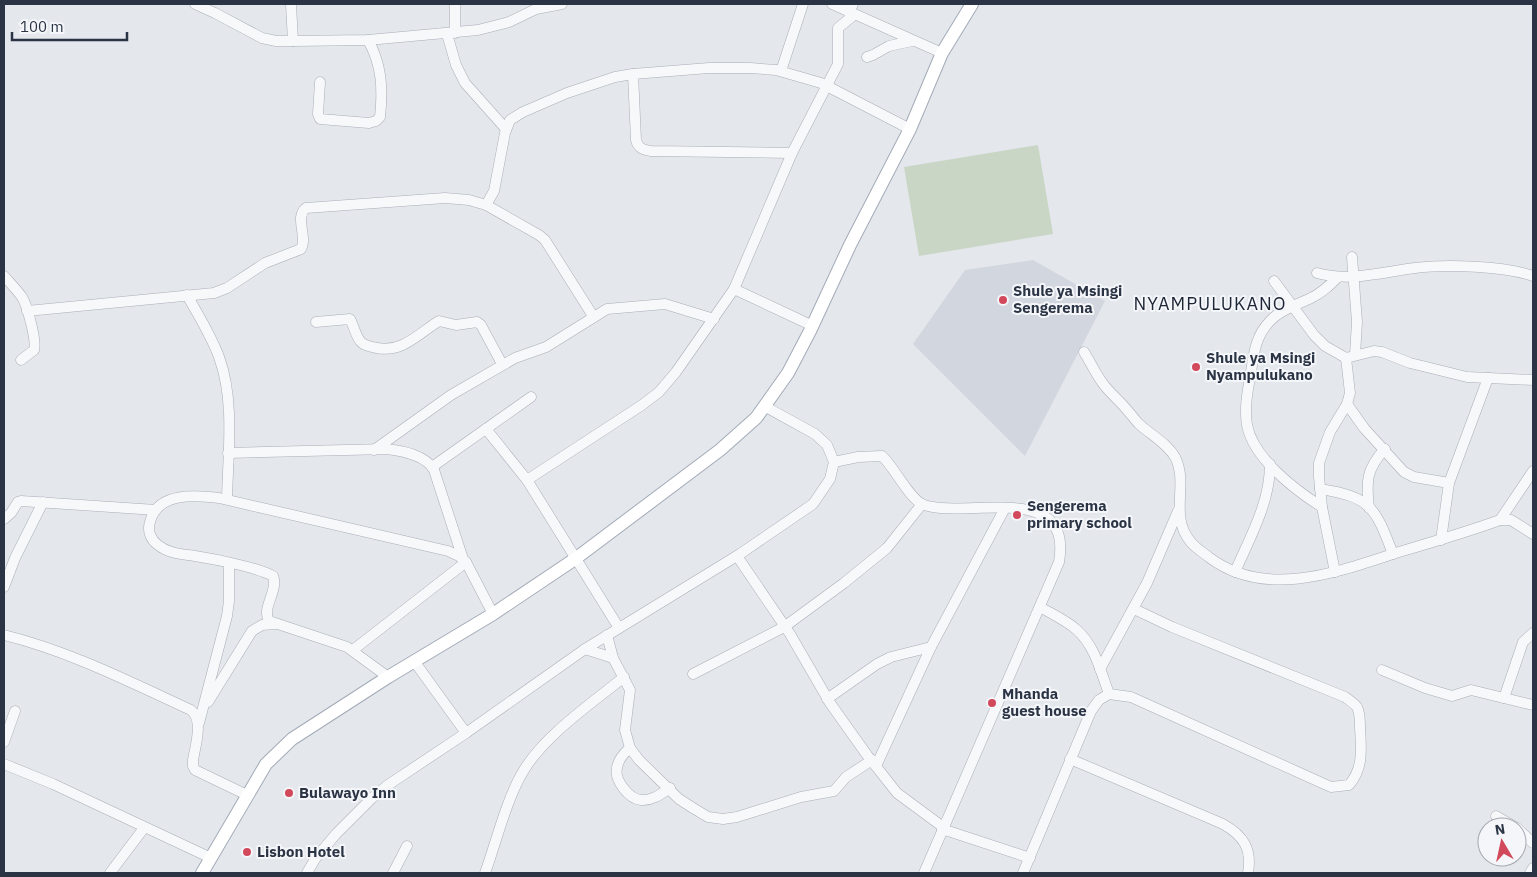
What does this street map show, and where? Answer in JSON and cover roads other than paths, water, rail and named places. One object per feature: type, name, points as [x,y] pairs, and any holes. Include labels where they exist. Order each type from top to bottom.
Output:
[{"type":"main road","points":[[202,873],[266,764],[292,739],[388,677],[493,614],[575,559],[720,450],[756,418],[788,373],[813,326],[850,245],[910,128],[942,53],[972,4]]},
{"type":"street","points":[[195,4],[215,8],[262,38],[293,41],[368,40],[451,34],[502,25],[536,9],[562,4]]},
{"type":"street","points":[[291,4],[293,41]]},
{"type":"street","points":[[455,4],[451,34],[456,65],[465,83],[506,129]]},
{"type":"street","points":[[781,71],[803,4]]},
{"type":"street","points":[[832,4],[852,10],[913,41],[942,53]]},
{"type":"street","points":[[527,480],[659,392],[676,372],[714,319],[734,288],[792,153],[838,64],[838,28],[852,10]]},
{"type":"street","points":[[320,82],[318,114],[320,119],[369,123],[376,121],[380,117],[381,80],[376,55],[368,40]]},
{"type":"street","points":[[867,57],[889,46],[913,41]]},
{"type":"street","points":[[486,205],[494,191],[506,129],[510,120],[523,112],[596,82],[633,74],[709,68],[750,68],[781,71],[827,85],[910,128]]},
{"type":"street","points":[[633,74],[636,140],[637,145],[642,149],[650,151],[792,153]]},
{"type":"street","points":[[27,311],[222,291],[265,263],[302,249],[304,242],[301,217],[303,210],[306,208],[445,198],[469,200],[486,205],[539,235],[545,240],[593,316]]},
{"type":"street","points":[[1335,572],[1322,507],[1319,463],[1330,432],[1347,404],[1350,393],[1350,357],[1357,322],[1352,257]]},
{"type":"street","points":[[1317,273],[1338,277],[1434,266],[1504,269],[1533,276]]},
{"type":"street","points":[[4,276],[21,296],[27,311],[36,347],[21,360]]},
{"type":"street","points":[[1322,507],[1298,491],[1270,464],[1250,436],[1246,407],[1255,345],[1262,329],[1273,317],[1326,289],[1338,277]]},
{"type":"street","points":[[1274,280],[1314,335],[1325,346],[1350,357],[1374,351],[1382,352],[1410,363],[1467,377],[1533,380]]},
{"type":"street","points":[[734,288],[813,326]]},
{"type":"street","points":[[187,294],[214,346],[222,367],[228,403],[227,499]]},
{"type":"street","points":[[374,450],[451,395],[502,364],[546,347],[607,309],[657,304],[674,306],[714,319]]},
{"type":"street","points":[[316,322],[350,319],[362,343],[368,346],[392,349],[410,341],[439,321],[456,325],[478,322],[482,325],[502,364]]},
{"type":"street","points":[[1084,352],[1114,397],[1138,423],[1168,448],[1175,458],[1179,468],[1180,482],[1178,511],[1183,529],[1190,542],[1219,564],[1235,572],[1259,578],[1282,580],[1335,572],[1500,520],[1511,520],[1533,534]]},
{"type":"street","points":[[1441,540],[1450,483],[1488,378]]},
{"type":"street","points":[[432,468],[531,397]]},
{"type":"street","points":[[1347,404],[1364,428],[1404,472],[1414,477],[1450,483]]},
{"type":"street","points":[[307,873],[315,859],[336,834],[372,798],[388,785],[466,733],[585,649],[738,556],[813,504],[830,479],[834,462],[827,445],[815,434],[764,406]]},
{"type":"street","points":[[486,429],[527,480],[619,628]]},
{"type":"street","points":[[1369,508],[1367,483],[1370,471],[1375,460],[1385,449]]},
{"type":"street","points":[[228,454],[397,450],[426,460],[432,468],[464,561],[493,614]]},
{"type":"street","points":[[834,462],[858,457],[882,456],[889,462],[910,494],[922,504],[949,508],[1023,509],[1041,513],[1052,523],[1058,533],[1061,549],[1059,562],[924,873]]},
{"type":"street","points":[[1235,572],[1261,515],[1270,478],[1270,464]]},
{"type":"street","points":[[1500,520],[1533,471]]},
{"type":"street","points":[[1320,489],[1348,494],[1377,515],[1382,523],[1393,554]]},
{"type":"street","points":[[388,677],[353,650],[342,644],[268,621],[266,618],[275,581],[273,576],[229,563],[173,553],[161,548],[150,537],[149,525],[152,515],[161,504],[179,497],[198,495],[227,499],[448,551],[464,561]]},
{"type":"street","points":[[4,519],[11,513],[18,502],[156,510]]},
{"type":"street","points":[[4,586],[43,502]]},
{"type":"street","points":[[693,674],[784,627],[887,548],[922,504]]},
{"type":"street","points":[[607,636],[614,658],[630,690],[625,730],[630,748],[639,760],[679,798],[693,808],[708,817],[723,819],[737,817],[801,796],[834,791],[846,777],[874,763],[931,647],[1005,508]]},
{"type":"street","points":[[1100,669],[1134,608],[1178,511]]},
{"type":"street","points":[[738,556],[844,725],[897,793],[943,828],[1030,858]]},
{"type":"street","points":[[353,650],[464,561]]},
{"type":"street","points":[[229,563],[227,616],[198,728],[193,766],[195,770],[247,795]]},
{"type":"street","points":[[1040,607],[1076,629],[1090,647],[1109,694]]},
{"type":"street","points":[[1023,873],[1090,711],[1099,700],[1109,694],[1131,697],[1331,787],[1349,785],[1358,770],[1362,756],[1360,717],[1357,706],[1351,701],[1172,627],[1134,608]]},
{"type":"street","points":[[202,711],[252,631],[262,625],[277,624]]},
{"type":"street","points":[[1504,698],[1523,642],[1533,633]]},
{"type":"street","points":[[4,635],[30,641],[84,662],[191,710],[196,715],[198,728]]},
{"type":"street","points":[[827,698],[884,661],[931,647]]},
{"type":"street","points":[[585,649],[614,658]]},
{"type":"street","points":[[414,661],[466,733]]},
{"type":"street","points":[[1382,670],[1452,696],[1471,690],[1533,705]]},
{"type":"street","points":[[485,873],[516,786],[534,755],[548,740],[624,677]]},
{"type":"street","points":[[4,742],[15,711]]},
{"type":"street","points":[[630,748],[625,752],[617,768],[618,780],[631,797],[648,800],[670,788]]},
{"type":"street","points":[[1070,759],[1223,824],[1235,831],[1244,840],[1248,850],[1250,865],[1248,873]]},
{"type":"street","points":[[4,764],[53,784],[210,858]]},
{"type":"street","points":[[110,873],[144,828]]},
{"type":"street","points":[[393,873],[407,846]]},
{"type":"street","points":[[1530,873],[1533,868]]},
{"type":"place","name":"Shule ya Msingi Sengerema","points":[[1003,300]]},
{"type":"place","name":"Shule ya Msingi Nyampulukano","points":[[1196,367]]},
{"type":"place","name":"Sengerema primary school","points":[[1017,515]]},
{"type":"place","name":"Mhanda guest house","points":[[992,703]]},
{"type":"place","name":"Bulawayo Inn","points":[[289,793]]},
{"type":"place","name":"Lisbon Hotel","points":[[247,852]]},
{"type":"district","name":"NYAMPULUKANO","points":[[1210,304]]}]
